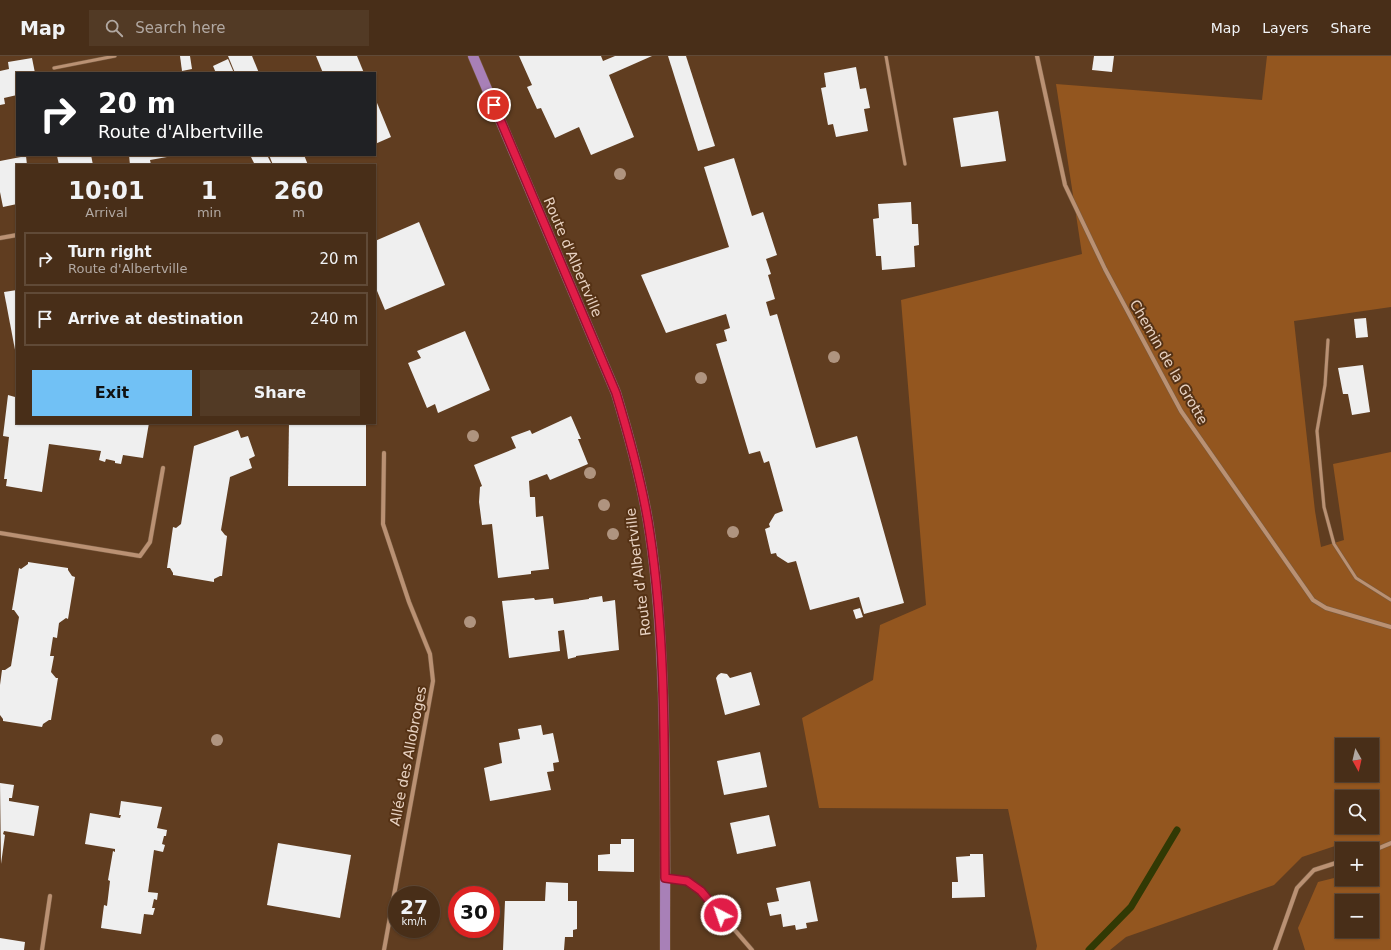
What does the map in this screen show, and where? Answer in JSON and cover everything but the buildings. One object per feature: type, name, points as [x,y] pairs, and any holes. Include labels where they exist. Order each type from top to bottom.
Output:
[{"type":"main road","name":"Route d'Albertville","points":[[473,56],[616,393],[630,437],[640,482],[650,534],[661,648],[664,744],[665,950]]},
{"type":"street","name":"Chemin de la Grotte","points":[[1037,56],[1065,185],[1104,269],[1181,411],[1313,600],[1326,608],[1391,627]]},
{"type":"street","points":[[0,238],[16,235]]},
{"type":"street","name":"Allée des Allobroges","points":[[384,453],[383,524],[409,602],[430,654],[434,681],[384,950]]},
{"type":"street","points":[[0,533],[140,556],[150,542],[163,468]]},
{"type":"street","points":[[1379,848],[1391,843]]},
{"type":"street","points":[[1275,950],[1297,888],[1314,870],[1335,862]]},
{"type":"street","points":[[665,878],[687,881],[701,891],[752,950]]},
{"type":"street","points":[[42,950],[50,896]]},
{"type":"lane","points":[[54,68],[115,56]]},
{"type":"lane","points":[[886,56],[905,164]]},
{"type":"lane","points":[[1328,340],[1325,385],[1317,431],[1324,507],[1334,544],[1356,578],[1391,600]]},
{"type":"shaded area","points":[[1267,56],[1391,56],[1391,307],[1294,321],[1315,511],[1321,547],[1344,540],[1333,464],[1391,452],[1391,950],[1305,950],[1298,928],[1318,882],[1335,878],[1335,886],[1379,886],[1379,842],[1335,842],[1335,846],[1302,857],[1274,885],[1126,937],[1110,950],[1036,950],[1037,946],[1008,809],[819,808],[802,718],[873,680],[880,625],[926,605],[901,300],[1082,254],[1056,84],[1262,100]]},
{"type":"waterway","points":[[1089,950],[1131,907],[1177,830]]},
{"type":"route","points":[[494,105],[616,393],[630,437],[640,482],[650,534],[661,648],[664,744],[665,878],[687,881],[701,891],[721,915]]}]
